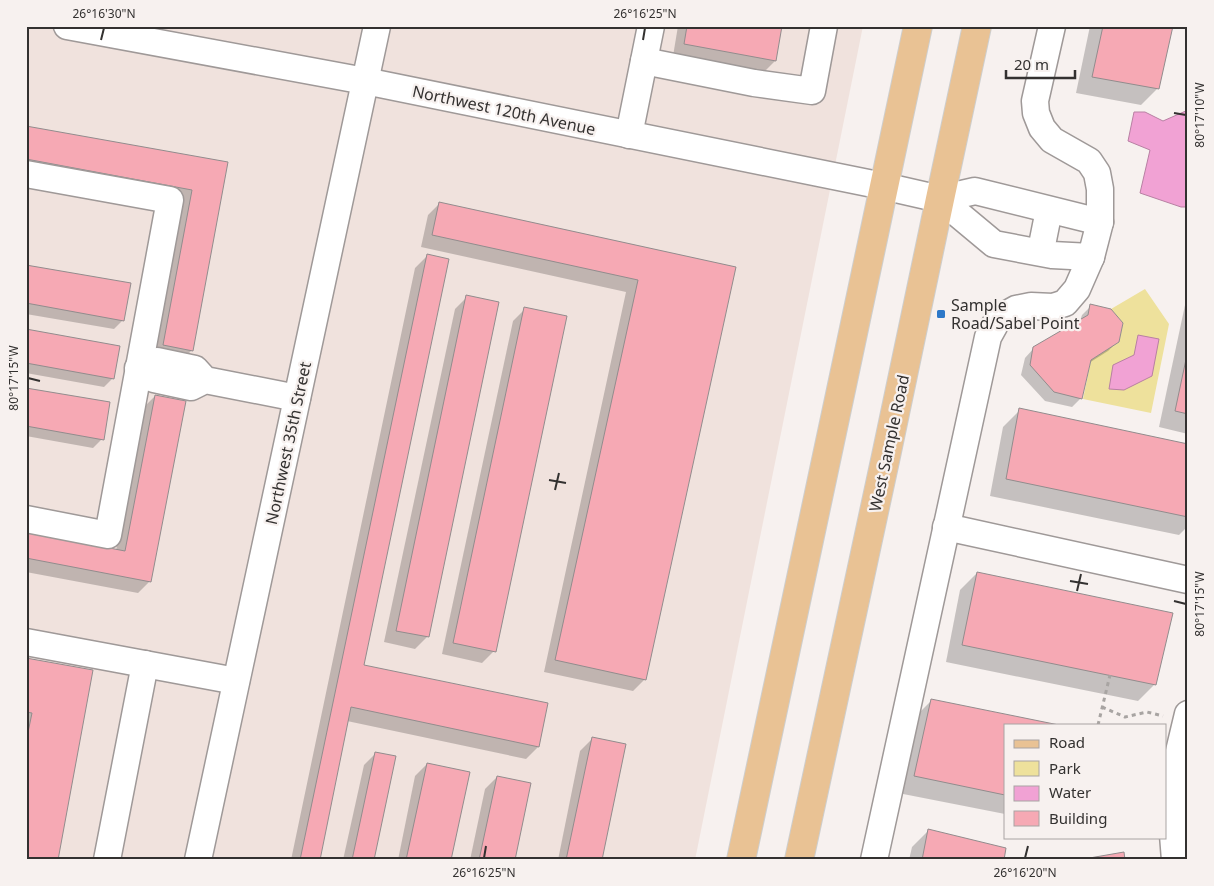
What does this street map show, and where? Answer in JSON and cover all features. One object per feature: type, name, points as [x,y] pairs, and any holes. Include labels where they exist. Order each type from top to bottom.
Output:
[{"type":"main road","points":[[741,860],[794,620],[883,186],[918,26]]},
{"type":"main road","name":"West Sample Road","points":[[799,860],[977,26]]},
{"type":"street","name":"Northwest 120th Avenue","points":[[67,26],[95,29],[366,81],[940,198]]},
{"type":"street","name":"Northwest 35th Street","points":[[198,860],[377,26]]},
{"type":"street","points":[[629,135],[651,26]]},
{"type":"street","points":[[644,61],[754,83],[812,91],[824,26]]},
{"type":"street","points":[[874,860],[988,337],[998,320],[1016,309],[1032,306],[1053,307],[1065,303],[1077,289],[1091,257],[1100,222],[1100,189],[1097,173],[1088,161],[1052,140],[1042,128],[1036,113],[1035,101],[1052,26]]},
{"type":"street","points":[[26,174],[170,200],[108,535],[26,520]]},
{"type":"street","points":[[940,198],[975,191],[1100,222]]},
{"type":"street","points":[[940,198],[994,244],[1052,255],[1091,257]]},
{"type":"street","points":[[1043,240],[1050,210]]},
{"type":"street","points":[[979,231],[996,230],[1043,240],[1091,257]]},
{"type":"street","points":[[138,368],[157,361],[195,369],[205,380],[297,398]]},
{"type":"street","points":[[946,528],[1188,580]]},
{"type":"street","points":[[26,642],[236,681]]},
{"type":"street","points":[[107,860],[145,664]]},
{"type":"street","points":[[1175,860],[1172,822],[1176,764],[1187,717]]},
{"type":"path","points":[[1098,724],[1110,675]]},
{"type":"path","points":[[1102,706],[1125,716],[1147,712],[1187,717]]},
{"type":"shaded area","points":[[26,26],[863,26],[695,860],[26,860]]},
{"type":"green space","points":[[1145,289],[1169,324],[1151,413],[1083,399],[1091,360],[1119,342],[1123,323],[1111,309]]},
{"type":"water","points":[[1188,110],[1188,207],[1181,207],[1140,193],[1150,150],[1128,141],[1134,112],[1145,112],[1163,121]]},
{"type":"water","points":[[1138,335],[1159,339],[1152,376],[1124,390],[1109,389],[1113,365],[1134,355]]},
{"type":"building","points":[[687,26],[782,26],[776,61],[684,44]]},
{"type":"building","points":[[1103,26],[1173,26],[1159,89],[1092,77]]},
{"type":"building","points":[[26,126],[228,162],[193,351],[163,345],[192,190],[26,159]]},
{"type":"building","points":[[439,202],[736,267],[646,680],[555,660],[638,280],[432,235]]},
{"type":"building","points":[[427,254],[449,259],[364,665],[548,703],[539,747],[351,707],[320,860],[300,860]]},
{"type":"building","points":[[26,265],[131,283],[124,321],[26,303]]},
{"type":"building","points":[[466,295],[499,302],[429,637],[396,631]]},
{"type":"building","points":[[1090,304],[1111,309],[1123,323],[1119,342],[1091,360],[1082,399],[1054,392],[1030,365],[1033,347],[1088,315]]},
{"type":"building","points":[[524,307],[567,316],[496,652],[453,643]]},
{"type":"building","points":[[26,329],[120,346],[114,379],[26,363]]},
{"type":"building","points":[[1188,350],[1188,414],[1175,411]]},
{"type":"building","points":[[26,388],[110,402],[104,440],[26,426]]},
{"type":"building","points":[[155,395],[186,401],[151,582],[26,558],[26,532],[125,551]]},
{"type":"building","points":[[1019,408],[1188,444],[1188,517],[1006,479]]},
{"type":"building","points":[[977,572],[1173,613],[1156,685],[962,645]]},
{"type":"building","points":[[26,658],[93,670],[58,860],[26,860],[26,742],[32,713],[26,712]]},
{"type":"building","points":[[931,699],[1054,724],[1004,724],[1004,795],[914,776]]},
{"type":"building","points":[[592,737],[626,744],[602,860],[566,860]]},
{"type":"building","points":[[375,752],[396,756],[374,860],[352,860]]},
{"type":"building","points":[[427,763],[470,772],[451,860],[406,860]]},
{"type":"building","points":[[497,776],[531,783],[515,860],[479,860]]},
{"type":"building","points":[[928,829],[1006,848],[1004,860],[922,860]]},
{"type":"building","points":[[1124,852],[1125,860],[1078,860]]},
{"type":"place","name":"Sample Road/Sabel Point","points":[[941,314]]}]
